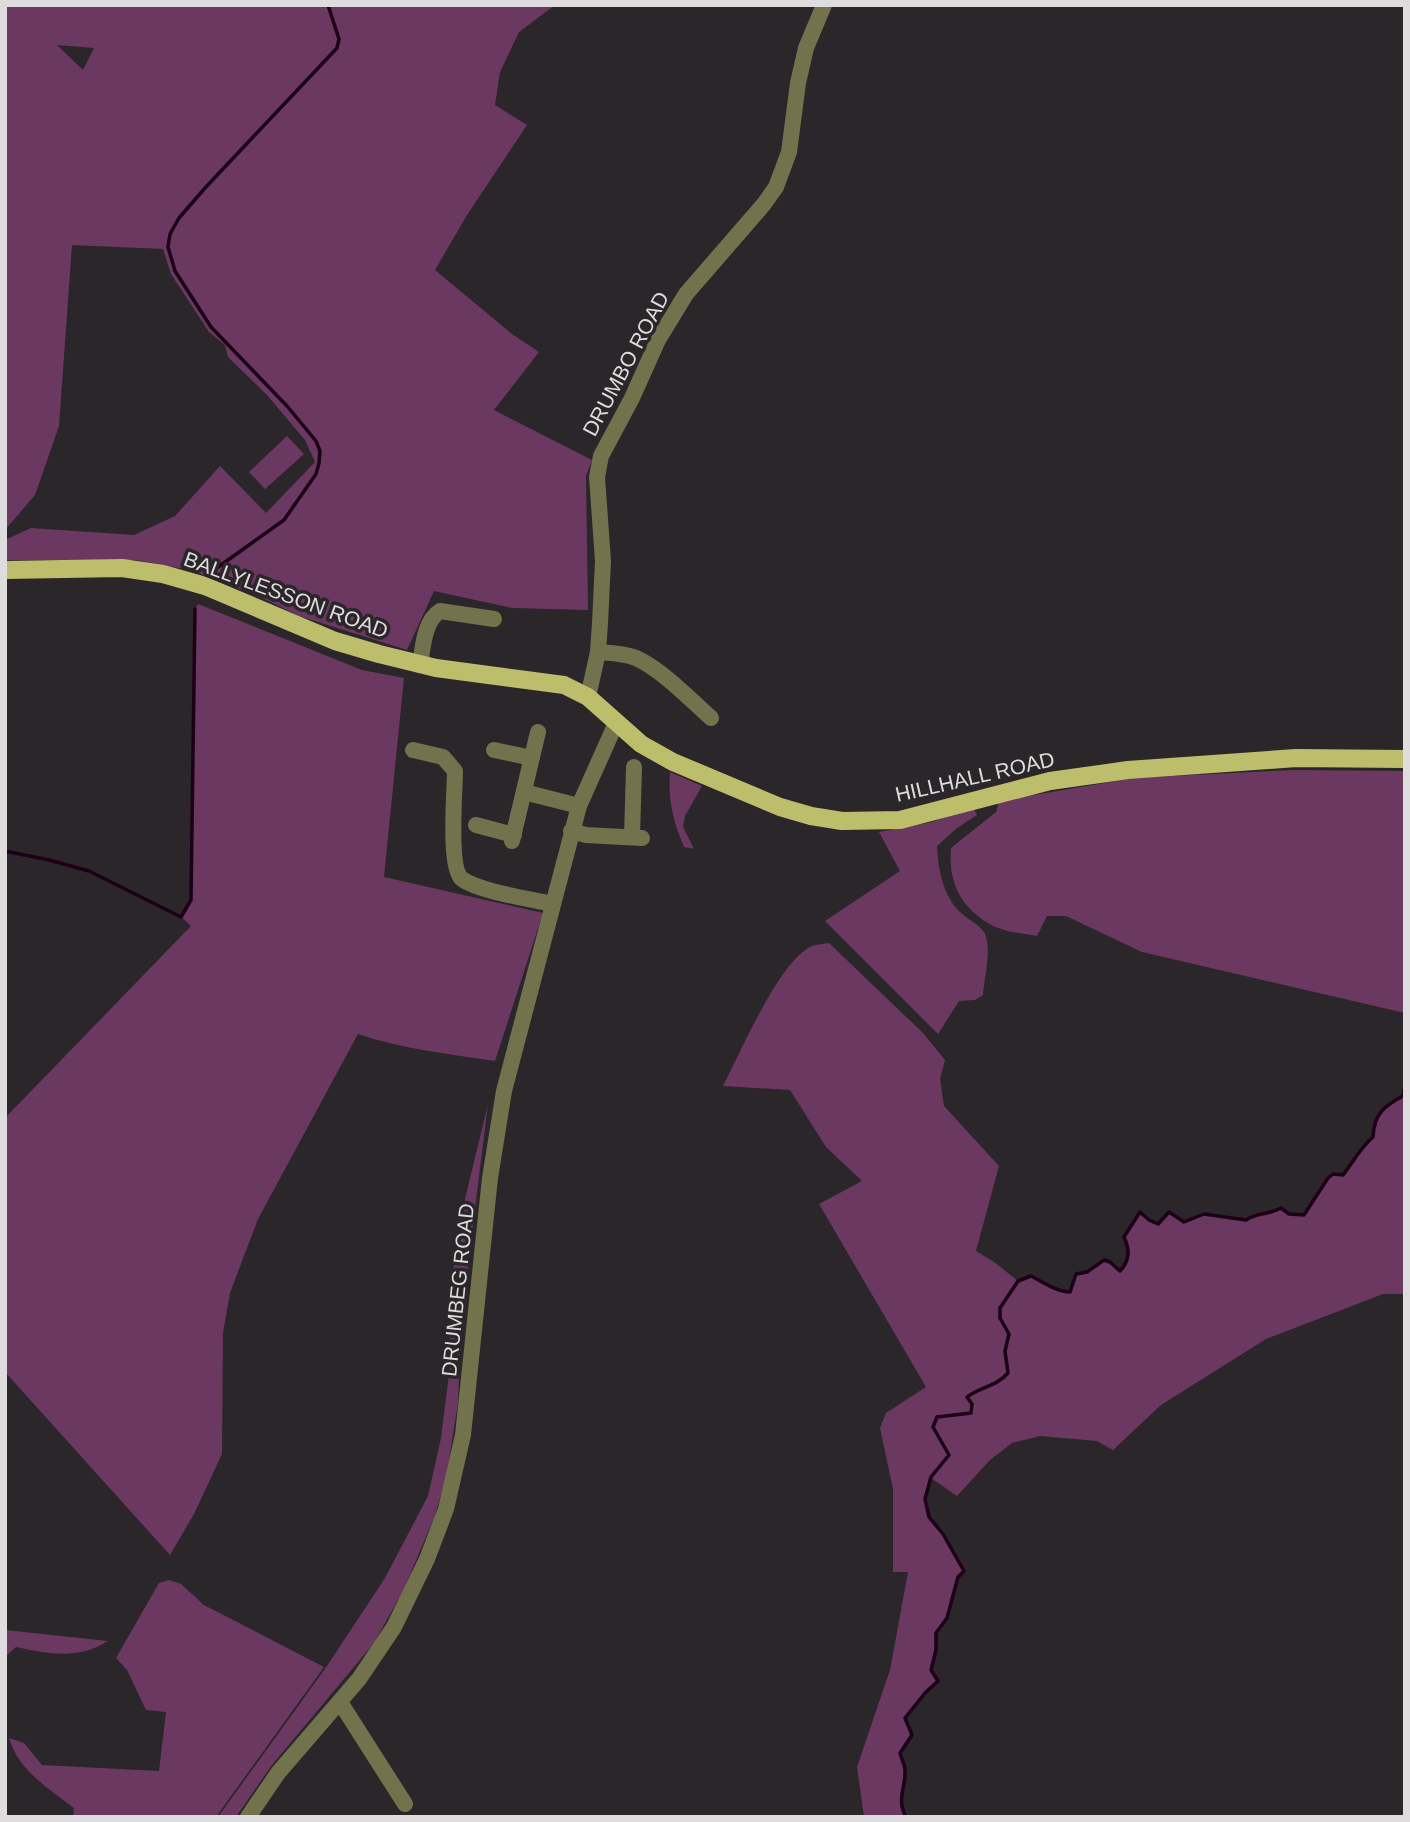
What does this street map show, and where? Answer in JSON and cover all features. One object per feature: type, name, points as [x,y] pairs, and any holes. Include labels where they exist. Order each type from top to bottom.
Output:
[{"type":"main road","name":"BALLYLESSON ROAD","points":[[5,570],[122,568],[163,574],[205,586],[335,641],[420,665],[564,685],[588,697]]},
{"type":"main road","name":"HILLHALL ROAD","points":[[588,697],[641,744],[673,762],[780,807],[842,821],[900,820],[1050,781],[1128,770],[1296,758],[1405,759]]},
{"type":"street","name":"DRUMBO ROAD","points":[[588,697],[598,652],[603,561],[597,477],[601,457],[658,340],[673,316],[702,274],[764,204],[783,172],[789,152],[798,83],[806,48],[824,5]]},
{"type":"street","points":[[420,665],[432,615],[440,611],[494,619]]},
{"type":"street","points":[[598,652],[638,659],[711,718]]},
{"type":"street","name":"DRUMBEG ROAD","points":[[248,1817],[278,1773],[340,1702],[375,1656],[411,1595],[446,1509],[456,1471],[470,1381],[498,1120],[571,831],[602,750],[616,723]]},
{"type":"street","points":[[476,825],[513,838],[538,733]]},
{"type":"street","points":[[413,750],[443,757],[456,771],[454,842],[457,872],[463,879],[483,887],[552,904]]},
{"type":"street","points":[[494,750],[533,758]]},
{"type":"street","points":[[571,831],[586,835],[637,837],[634,766]]},
{"type":"street","points":[[524,792],[579,806]]},
{"type":"street","points":[[340,1702],[405,1804]]},
{"type":"shaded area","points":[[5,5],[555,5],[519,32],[500,72],[495,105],[527,125],[467,215],[435,270],[512,334],[539,352],[494,410],[592,460],[586,476],[588,610],[512,608],[434,591],[407,650],[299,616],[258,596],[190,570],[135,560],[5,560],[5,540],[31,528],[134,535],[175,516],[220,466],[266,513],[315,462],[305,440],[267,395],[228,357],[225,345],[209,332],[171,274],[163,249],[72,245],[59,426],[35,495],[5,530]],"holes":[[[57,45],[94,48],[83,70]]]},
{"type":"shaded area","points":[[287,436],[304,454],[265,489],[249,472]]},
{"type":"shaded area","points":[[198,604],[362,670],[404,678],[384,877],[543,913],[495,1061],[409,1047],[358,1034],[258,1219],[230,1293],[223,1333],[222,1454],[194,1514],[170,1555],[5,1372],[5,1118],[191,926],[181,917],[191,900],[195,609]]},
{"type":"shaded area","points":[[1294,770],[1405,771],[1405,1013],[1142,952],[1066,916],[1047,916],[1037,936],[1005,930],[988,923],[970,909],[954,882],[951,848],[996,812],[999,801],[1134,778]]},
{"type":"shaded area","points":[[670,772],[702,786],[685,816],[683,827],[694,849],[684,847],[677,828],[672,810]]},
{"type":"shaded area","points":[[973,807],[977,815],[937,846],[940,872],[949,898],[960,912],[985,934],[988,956],[983,995],[975,1000],[959,1001],[938,1034],[825,921],[900,871],[879,832],[932,822]]},
{"type":"shaded area","points":[[829,943],[923,1033],[945,1060],[940,1079],[944,1106],[999,1166],[976,1251],[1018,1281],[1031,1276],[1060,1292],[1070,1292],[1076,1274],[1087,1272],[1104,1260],[1121,1271],[1128,1255],[1124,1237],[1140,1212],[1158,1224],[1169,1212],[1185,1222],[1204,1214],[1246,1220],[1281,1208],[1289,1214],[1304,1215],[1328,1178],[1333,1174],[1343,1175],[1373,1137],[1378,1117],[1385,1108],[1403,1096],[1405,1085],[1405,1294],[1383,1294],[1266,1339],[1161,1405],[1113,1450],[1097,1441],[1040,1436],[1012,1443],[990,1460],[957,1496],[931,1478],[925,1499],[929,1517],[943,1534],[964,1571],[958,1577],[947,1618],[936,1633],[936,1650],[931,1670],[938,1681],[906,1718],[912,1735],[900,1753],[905,1768],[902,1805],[906,1817],[864,1817],[857,1767],[890,1670],[908,1572],[893,1572],[893,1489],[880,1428],[886,1413],[926,1387],[819,1204],[862,1181],[826,1147],[790,1090],[723,1086],[761,1011],[784,973],[808,948]]},
{"type":"shaded area","points":[[488,1104],[461,1321],[458,1403],[446,1479],[434,1518],[403,1591],[374,1643],[272,1765],[236,1817],[218,1817],[327,1666],[385,1578],[428,1496],[441,1438],[450,1366],[450,1292],[464,1203]]},
{"type":"shaded area","points":[[169,1580],[181,1584],[204,1605],[324,1667],[216,1817],[73,1817],[74,1808],[27,1769],[19,1760],[9,1738],[24,1743],[42,1765],[159,1771],[166,1712],[146,1710],[127,1670],[116,1658],[159,1583]]},
{"type":"shaded area","points":[[5,1630],[108,1641],[86,1651],[63,1654],[16,1647],[5,1657]]},
{"type":"waterway","points":[[207,575],[284,520],[316,474],[320,451],[316,441],[287,406],[211,327],[175,271],[168,247],[170,234],[179,218],[205,188],[337,48],[339,39],[328,5]]},
{"type":"waterway","points":[[5,851],[89,871],[181,917],[191,900],[195,609]]},
{"type":"waterway","points":[[906,1817],[902,1805],[905,1768],[900,1753],[912,1735],[905,1718],[938,1681],[931,1670],[936,1650],[936,1633],[947,1618],[958,1577],[964,1571],[943,1534],[929,1517],[925,1499],[931,1477],[949,1455],[933,1427],[937,1417],[971,1413],[972,1404],[967,1397],[1008,1373],[1005,1351],[1009,1334],[1000,1318],[1000,1308],[1018,1281],[1031,1276],[1055,1289],[1070,1292],[1076,1274],[1087,1272],[1104,1260],[1120,1271],[1128,1255],[1124,1237],[1140,1212],[1158,1224],[1169,1212],[1184,1222],[1204,1214],[1246,1220],[1281,1208],[1289,1214],[1304,1215],[1328,1178],[1333,1174],[1343,1175],[1373,1137],[1378,1117],[1385,1107],[1403,1096],[1405,1085]]}]
